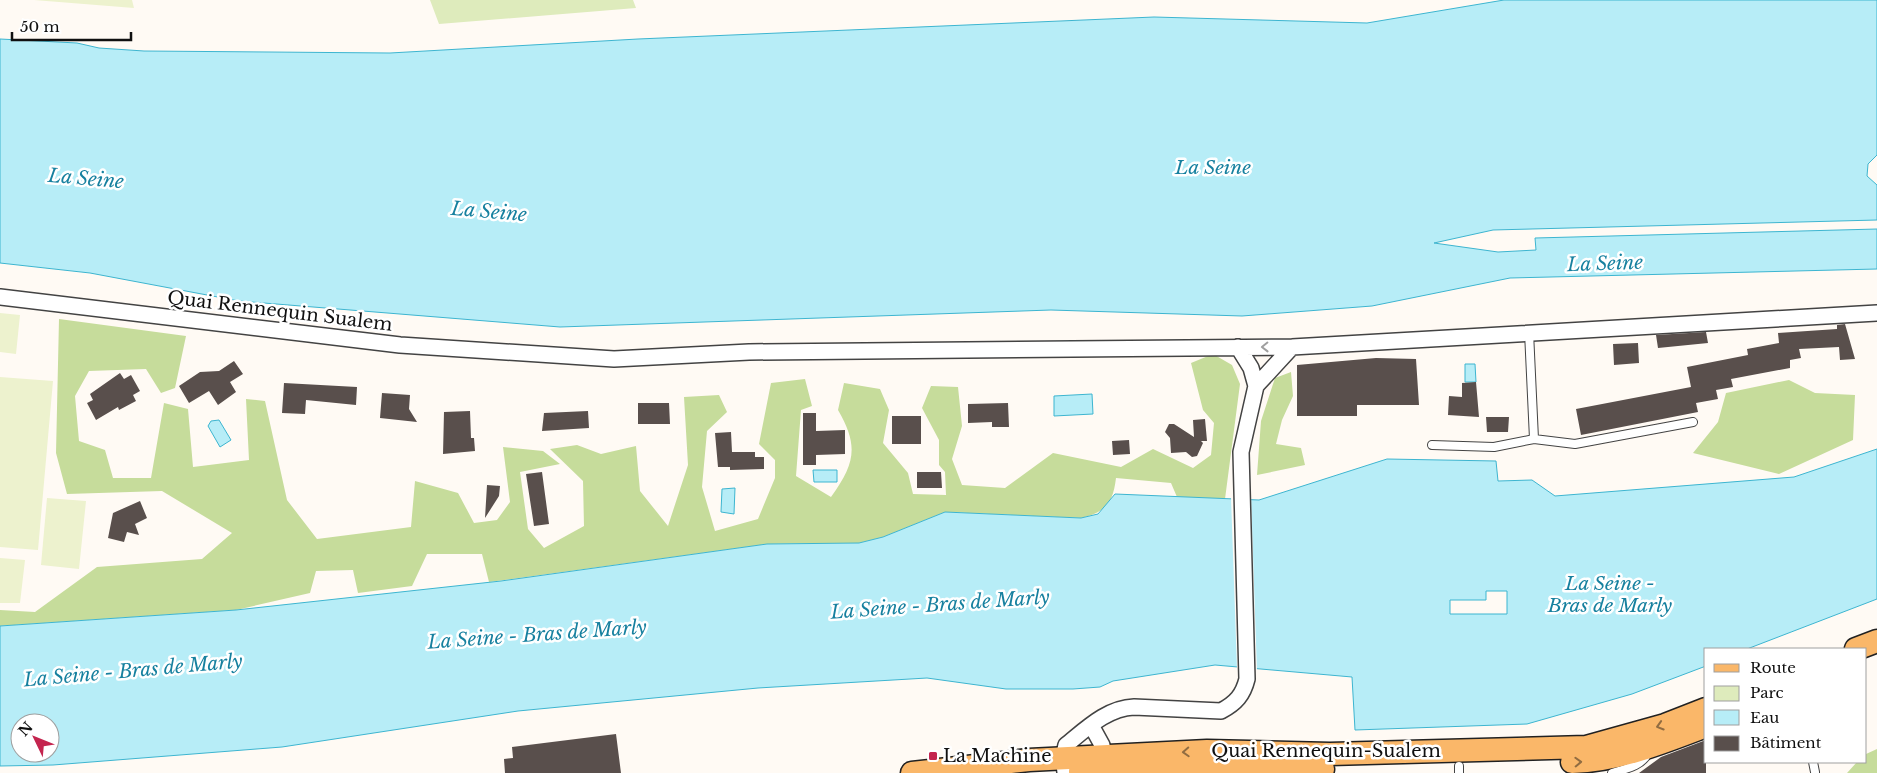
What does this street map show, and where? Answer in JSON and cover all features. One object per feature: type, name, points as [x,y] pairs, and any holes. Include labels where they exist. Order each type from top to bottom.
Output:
[{"type":"main road","points":[[1859,648],[1877,641]]},
{"type":"main road","name":"Quai Rennequin-Sualem","points":[[912,773],[941,770],[1062,768],[1207,751],[1330,754],[1586,747],[1665,725],[1704,710]]},
{"type":"main road","name":"Quai Rennequin-Sualem","points":[[1104,764],[1176,772],[1459,769],[1587,762],[1649,746],[1704,727]]},
{"type":"street","name":"Quai Rennequin Sualem","points":[[0,297],[400,345],[614,359],[749,352],[1292,347],[1877,313]]},
{"type":"street","points":[[1062,768],[1066,745],[1091,725],[1123,707],[1221,711],[1232,705],[1240,697],[1247,679],[1241,452],[1256,386],[1251,368],[1238,347]]},
{"type":"street","points":[[1256,386],[1292,347]]},
{"type":"street","points":[[1091,725],[1102,745],[1104,764]]},
{"type":"lane","points":[[1529,332],[1534,438]]},
{"type":"lane","points":[[1432,445],[1494,447],[1534,438],[1575,444],[1693,422]]},
{"type":"lane","points":[[1612,773],[1638,765],[1646,758],[1649,746]]},
{"type":"green space","points":[[34,0],[132,0],[134,8]]},
{"type":"green space","points":[[430,0],[633,0],[636,8],[439,24]]},
{"type":"green space","points":[[0,313],[20,315],[16,354],[0,352]]},
{"type":"green space","points":[[59,319],[186,336],[175,388],[161,393],[146,369],[89,371],[75,396],[79,441],[105,450],[113,478],[151,478],[164,403],[188,409],[193,467],[249,460],[246,399],[265,401],[287,500],[317,539],[411,527],[415,481],[458,493],[474,523],[497,520],[510,502],[503,447],[543,451],[560,464],[520,472],[528,529],[544,548],[584,526],[583,481],[550,449],[577,445],[601,454],[636,446],[640,491],[668,526],[688,465],[684,397],[719,395],[727,412],[707,431],[702,487],[715,531],[758,519],[775,478],[775,460],[759,444],[771,383],[805,379],[812,406],[801,410],[796,476],[831,497],[845,475],[851,455],[849,434],[838,410],[844,383],[880,389],[889,410],[883,443],[908,473],[913,494],[946,495],[945,472],[939,465],[939,440],[922,408],[931,386],[958,387],[962,426],[952,459],[962,485],[1005,488],[1053,453],[1121,467],[1153,449],[1193,468],[1211,455],[1214,423],[1203,410],[1191,363],[1213,354],[1232,365],[1240,384],[1225,499],[1177,497],[1171,483],[1116,478],[1113,494],[1107,505],[1097,513],[1081,518],[945,512],[883,537],[859,543],[767,544],[489,582],[482,554],[427,554],[412,586],[358,593],[353,570],[316,571],[310,593],[236,610],[0,626],[0,610],[35,612],[97,567],[202,559],[232,533],[162,491],[67,494],[56,453]]},
{"type":"green space","points":[[1291,372],[1293,396],[1282,420],[1276,444],[1301,448],[1305,465],[1257,475],[1261,421],[1275,378]]},
{"type":"green space","points":[[0,377],[53,381],[38,550],[0,547]]},
{"type":"green space","points":[[1789,380],[1815,393],[1855,395],[1853,440],[1779,474],[1693,453],[1718,422],[1726,393]]},
{"type":"green space","points":[[47,498],[86,501],[79,569],[41,565]]},
{"type":"green space","points":[[0,558],[25,560],[20,603],[0,603]]},
{"type":"green space","points":[[1877,749],[1877,773],[1847,773],[1856,763],[1867,763],[1867,754]]},
{"type":"water","name":"La Seine","points":[[1504,0],[1877,0],[1877,155],[1868,164],[1867,176],[1877,185],[1877,220],[1493,230],[1434,243],[1498,252],[1536,250],[1535,238],[1877,229],[1877,269],[1510,278],[1372,306],[1242,316],[1051,310],[560,327],[239,301],[90,273],[0,263],[0,39],[77,43],[99,48],[144,51],[390,53],[638,39],[1154,17],[1367,23]]},
{"type":"water","points":[[1465,364],[1475,364],[1476,382],[1465,382]]},
{"type":"water","points":[[1092,394],[1093,414],[1054,416],[1054,396]]},
{"type":"water","points":[[219,420],[231,440],[220,447],[208,426],[211,421]]},
{"type":"water","name":"La Seine - Bras de Marly","points":[[1877,449],[1877,599],[1750,648],[1704,648],[1704,667],[1632,694],[1527,724],[1355,730],[1352,677],[1215,665],[1113,681],[1100,687],[1073,689],[1006,689],[927,678],[758,688],[518,711],[282,747],[53,765],[0,766],[0,626],[236,610],[501,581],[767,544],[859,543],[883,537],[945,512],[1081,518],[1098,514],[1115,494],[1259,500],[1387,459],[1496,461],[1498,481],[1532,480],[1555,496],[1794,477]],"holes":[[[1486,591],[1507,591],[1507,614],[1450,614],[1450,600],[1486,600]]]},
{"type":"water","points":[[813,470],[837,470],[837,482],[814,482]]},
{"type":"water","points":[[735,488],[734,514],[721,512],[722,489]]},
{"type":"pier","points":[[1231,497],[1251,497],[1257,671],[1237,669]]},
{"type":"building","points":[[1845,324],[1855,359],[1840,360],[1839,347],[1799,349],[1801,358],[1790,360],[1790,368],[1731,379],[1733,387],[1716,390],[1718,399],[1696,403],[1698,412],[1581,435],[1576,409],[1691,387],[1687,367],[1748,355],[1747,349],[1779,343],[1778,333],[1837,329],[1837,325]]},
{"type":"building","points":[[1706,332],[1708,343],[1658,348],[1656,335]]},
{"type":"building","points":[[1638,343],[1639,363],[1614,365],[1613,344]]},
{"type":"building","points":[[1376,358],[1416,359],[1419,405],[1357,405],[1357,416],[1297,416],[1297,365]]},
{"type":"building","points":[[234,361],[243,374],[230,382],[236,392],[218,405],[209,391],[189,403],[179,386],[200,372],[219,371]]},
{"type":"building","points":[[120,373],[124,379],[131,375],[140,391],[133,395],[136,401],[119,410],[118,407],[96,420],[87,403],[93,400],[90,394]]},
{"type":"building","points":[[1476,382],[1479,417],[1448,415],[1449,396],[1462,397],[1462,383]]},
{"type":"building","points":[[284,383],[357,387],[356,405],[306,400],[305,414],[282,413]]},
{"type":"building","points":[[382,393],[410,395],[409,409],[417,422],[380,418]]},
{"type":"building","points":[[638,403],[669,403],[670,424],[638,424]]},
{"type":"building","points":[[1008,403],[1009,427],[992,427],[992,422],[968,423],[968,404]]},
{"type":"building","points":[[470,411],[471,438],[474,438],[475,451],[443,454],[444,412]]},
{"type":"building","points":[[588,411],[589,428],[542,431],[544,413]]},
{"type":"building","points":[[803,413],[816,413],[816,431],[845,430],[845,454],[816,455],[816,465],[803,465]]},
{"type":"building","points":[[892,416],[921,416],[921,444],[892,444]]},
{"type":"building","points":[[1486,417],[1509,417],[1508,432],[1487,432]]},
{"type":"building","points":[[1205,419],[1207,441],[1201,441],[1203,443],[1197,456],[1192,457],[1186,452],[1171,453],[1170,438],[1165,432],[1169,424],[1174,424],[1194,437],[1193,420]]},
{"type":"building","points":[[731,432],[732,452],[755,452],[755,457],[764,457],[764,469],[730,470],[730,467],[718,467],[715,433]]},
{"type":"building","points":[[1129,440],[1130,454],[1113,455],[1112,441]]},
{"type":"building","points":[[542,472],[549,524],[534,526],[526,474]]},
{"type":"building","points":[[917,472],[941,472],[942,488],[917,488]]},
{"type":"building","points":[[487,485],[500,486],[499,496],[485,518]]},
{"type":"building","points":[[140,501],[147,518],[135,524],[139,535],[127,532],[124,542],[108,538],[113,513]]},
{"type":"building","points":[[616,734],[621,773],[505,773],[504,759],[513,758],[512,747]]},
{"type":"building","points":[[1704,741],[1706,773],[1639,773],[1661,757]]},
{"type":"place","name":"La Machine","points":[[933,756]]}]
